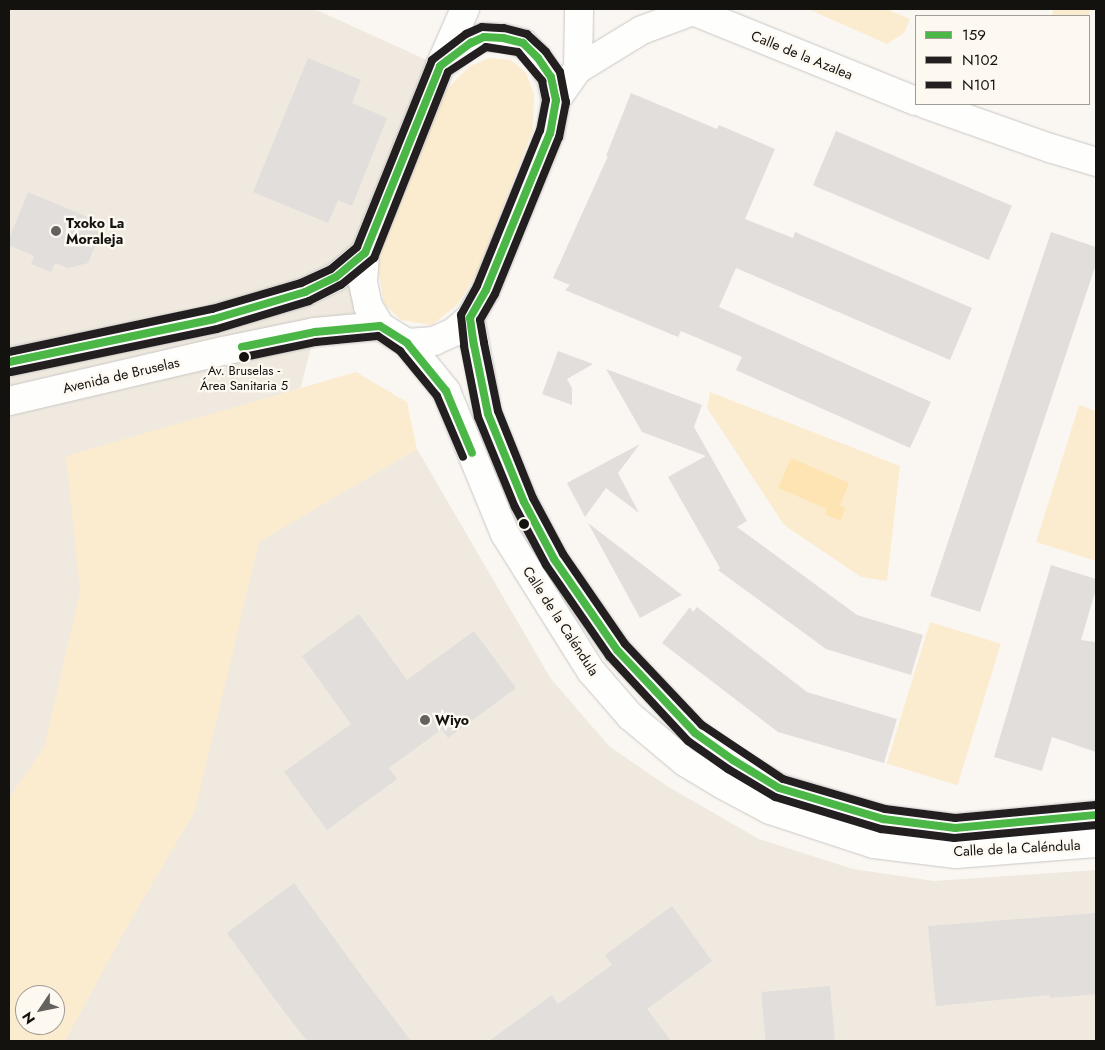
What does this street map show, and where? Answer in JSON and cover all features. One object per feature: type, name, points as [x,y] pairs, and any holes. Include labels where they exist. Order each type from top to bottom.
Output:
[{"type":"street","points":[[380,326],[368,306],[363,282],[365,254],[440,66],[465,9]]},
{"type":"street","points":[[578,69],[579,9]]},
{"type":"street","points":[[556,100],[578,69],[642,30],[690,10]]},
{"type":"street","name":"Calle de la Azalea","points":[[690,10],[915,100]]},
{"type":"street","points":[[407,343],[434,341],[454,332],[470,318],[486,290],[550,133],[556,100],[551,77],[538,58],[522,43],[503,38],[484,37],[471,42],[440,66]]},
{"type":"street","points":[[928,105],[1050,148],[1096,162]]},
{"type":"street","points":[[9,362],[214,319],[305,292],[336,277],[365,254]]},
{"type":"street","name":"Calle de la Caléndula","points":[[470,318],[488,414],[524,502],[554,559],[617,650],[695,733],[733,760],[779,788],[883,819],[955,828],[1096,815]]},
{"type":"street","name":"Calle de la Caléndula","points":[[380,326],[407,343],[446,391],[505,534],[591,671],[630,716],[686,762],[723,786],[770,810],[874,844],[956,854],[1096,843]]},
{"type":"street","name":"Avenida de Bruselas","points":[[9,401],[315,332],[380,326]]},
{"type":"shaded area","points":[[9,9],[307,9],[319,11],[440,66],[365,253],[380,326],[315,332],[261,540],[417,449],[551,679],[609,746],[667,786],[759,839],[853,869],[934,881],[1096,870],[1096,1041],[9,1041]]},
{"type":"shaded area","points":[[808,9],[886,9],[910,19],[904,33],[887,44]]},
{"type":"shaded area","points":[[1054,9],[1091,9],[1088,15],[1051,15]]},
{"type":"shaded area","points":[[489,58],[511,60],[526,73],[534,95],[533,130],[479,270],[458,304],[432,325],[401,320],[384,304],[378,267],[381,248],[444,92],[470,66]]},
{"type":"shaded area","points":[[356,372],[407,402],[417,449],[259,542],[195,811],[132,918],[65,1041],[9,1041],[9,798],[44,747],[80,592],[66,456]]},
{"type":"shaded area","points":[[710,392],[900,466],[887,581],[861,577],[784,525],[707,408]]},
{"type":"shaded area","points":[[1079,405],[1096,411],[1096,561],[1036,542]]},
{"type":"shaded area","points":[[791,458],[849,483],[840,505],[845,508],[841,521],[825,514],[827,509],[778,488]]},
{"type":"shaded area","points":[[930,622],[1001,644],[957,785],[887,764]]},
{"type":"building","points":[[308,58],[361,80],[352,103],[387,118],[352,206],[338,200],[328,223],[253,192]]},
{"type":"building","points":[[631,93],[717,129],[719,125],[775,149],[745,219],[793,238],[795,232],[972,308],[950,360],[736,268],[719,307],[931,402],[910,448],[736,370],[742,357],[681,331],[678,337],[565,290],[570,285],[553,278],[608,156],[606,156]]},
{"type":"building","points":[[836,131],[1012,206],[989,260],[813,185]]},
{"type":"building","name":"Txoko La Moraleja","points":[[28,192],[104,224],[88,263],[68,268],[55,263],[51,272],[31,264],[34,256],[9,245],[9,239]]},
{"type":"building","points":[[1051,232],[1096,247],[1096,264],[980,612],[930,596]]},
{"type":"building","points":[[558,351],[593,364],[567,379],[572,388],[572,405],[542,394]]},
{"type":"building","points":[[606,369],[702,405],[694,427],[747,521],[737,527],[857,615],[923,635],[911,675],[826,649],[718,570],[720,568],[668,477],[706,456],[642,432]]},
{"type":"building","points":[[640,444],[618,473],[639,513],[606,488],[585,517],[567,483]]},
{"type":"building","points":[[588,523],[682,595],[640,618]]},
{"type":"building","points":[[1051,565],[1096,579],[1096,589],[1081,640],[1096,642],[1096,752],[1052,737],[1042,771],[994,757]]},
{"type":"building","points":[[690,607],[693,612],[697,607],[807,692],[897,719],[884,763],[778,732],[662,643]]},
{"type":"building","points":[[359,614],[407,680],[474,631],[516,688],[448,738],[442,729],[389,768],[397,779],[327,830],[284,772],[351,724],[302,656]]},
{"type":"building","points":[[294,883],[411,1041],[307,1041],[277,1002],[227,933]]},
{"type":"building","points":[[672,906],[712,961],[647,1009],[671,1041],[489,1041],[552,995],[558,1004],[612,965],[605,955]]},
{"type":"building","points":[[1096,913],[1096,994],[1050,998],[1050,995],[936,1006],[928,926]]},
{"type":"building","points":[[830,986],[835,1041],[766,1041],[761,992]]},
{"type":"transit line","name":"N101","points":[[9,352],[212,309],[301,283],[331,269],[357,247],[432,60],[466,34],[482,27],[504,28],[527,34],[546,52],[560,72],[566,102],[559,137],[495,294],[480,320],[498,411],[533,498],[563,554],[625,644],[702,725],[783,779],[885,809],[955,818],[1095,805]]},
{"type":"transit line","name":"159","points":[[9,362],[214,319],[305,292],[336,277],[365,253],[440,66],[471,43],[484,37],[503,38],[523,43],[538,58],[551,77],[556,100],[550,133],[486,290],[470,318],[474,345],[488,414],[524,502],[554,559],[617,650],[695,733],[733,760],[779,788],[883,819],[955,828],[1096,815]]},
{"type":"transit line","name":"N102","points":[[11,372],[217,329],[309,301],[341,285],[374,258],[448,72],[486,47],[518,52],[542,81],[546,100],[540,130],[477,286],[461,315],[464,346],[478,417],[515,507],[546,565],[609,656],[688,741],[728,769],[775,797],[881,829],[954,838],[1096,825]]},
{"type":"transit line","name":"159","points":[[242,347],[315,332],[380,326],[407,343],[446,391],[472,453]]},
{"type":"transit line","name":"N102","points":[[244,357],[316,342],[378,336],[400,351],[437,396],[463,457]]},
{"type":"place","name":"Txoko La Moraleja","points":[[56,231]]},
{"type":"place","name":"Av. Bruselas - Área Sanitaria 5","points":[[244,357]]},
{"type":"place","name":"Wiyo","points":[[425,720]]}]
